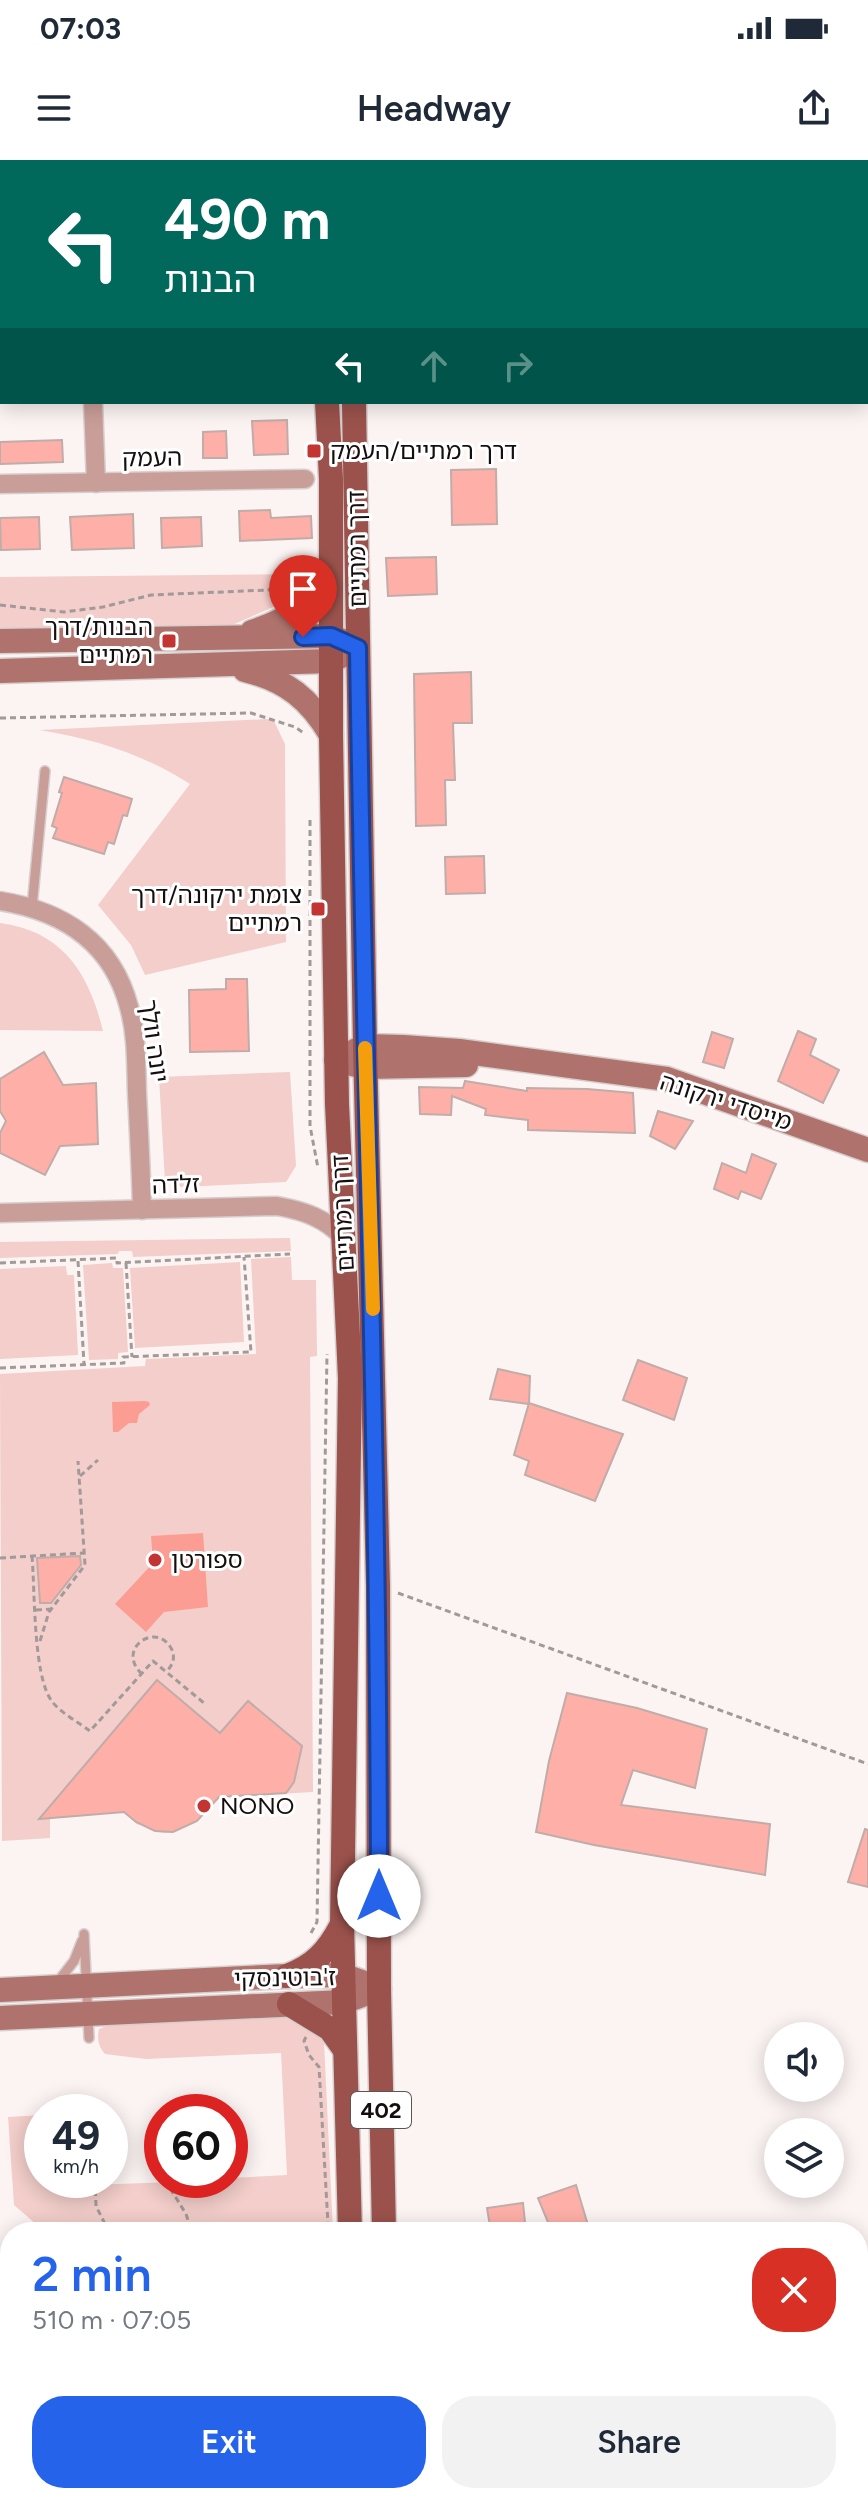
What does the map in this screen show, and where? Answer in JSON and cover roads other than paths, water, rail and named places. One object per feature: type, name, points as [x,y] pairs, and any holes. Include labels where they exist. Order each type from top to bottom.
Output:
[{"type":"main road","name":"דרך רמתיים","points":[[327,404],[331,479],[331,648],[320,740],[350,1378],[342,1975]]},
{"type":"main road","name":"דרך רמתיים","points":[[354,404],[378,1586],[379,1989],[384,2222]]},
{"type":"main road","points":[[287,1976],[311,1965],[322,1955],[342,1924]]},
{"type":"main road","name":"402","points":[[342,1975],[350,2222]]},
{"type":"main road","points":[[289,2004],[330,2029],[345,2050]]},
{"type":"street","points":[[93,404],[96,483]]},
{"type":"street","name":"העמק","points":[[0,484],[305,479]]},
{"type":"street","points":[[237,637],[272,626],[293,614],[321,590],[331,573]]},
{"type":"street","points":[[0,641],[237,637],[331,648],[358,648]]},
{"type":"street","points":[[0,671],[220,663],[331,648]]},
{"type":"street","points":[[220,663],[278,680],[320,717],[320,740]]},
{"type":"street","name":"יונה וולך","points":[[0,901],[32,907],[67,921],[94,945],[116,972],[129,1006],[134,1037],[142,1210]]},
{"type":"street","name":"מייסדי ירקונה","points":[[336,1060],[365,1056],[533,1063],[667,1079],[868,1150]]},
{"type":"street","name":"זלדה","points":[[0,1213],[277,1206],[311,1213],[345,1239]]},
{"type":"street","name":"ז'בוטינסקי","points":[[0,1990],[342,1975],[379,1989]]},
{"type":"street","name":"ז'בוטינסקי","points":[[0,2018],[343,2002],[379,1989]]},
{"type":"lane","points":[[32,907],[45,771]]},
{"type":"lane","points":[[53,1987],[74,1961],[84,1934],[89,2038]]},
{"type":"place","name":"דרך רמתיים/העמק","points":[[314,451]]},
{"type":"place","name":"הבנות/דרך רמתיים","points":[[169,641]]},
{"type":"place","name":"צומת ירקונה/דרך רמתיים","points":[[318,909]]},
{"type":"place","name":"ספורטן","points":[[155,1560]]},
{"type":"place","name":"NONO","points":[[204,1806]]}]
